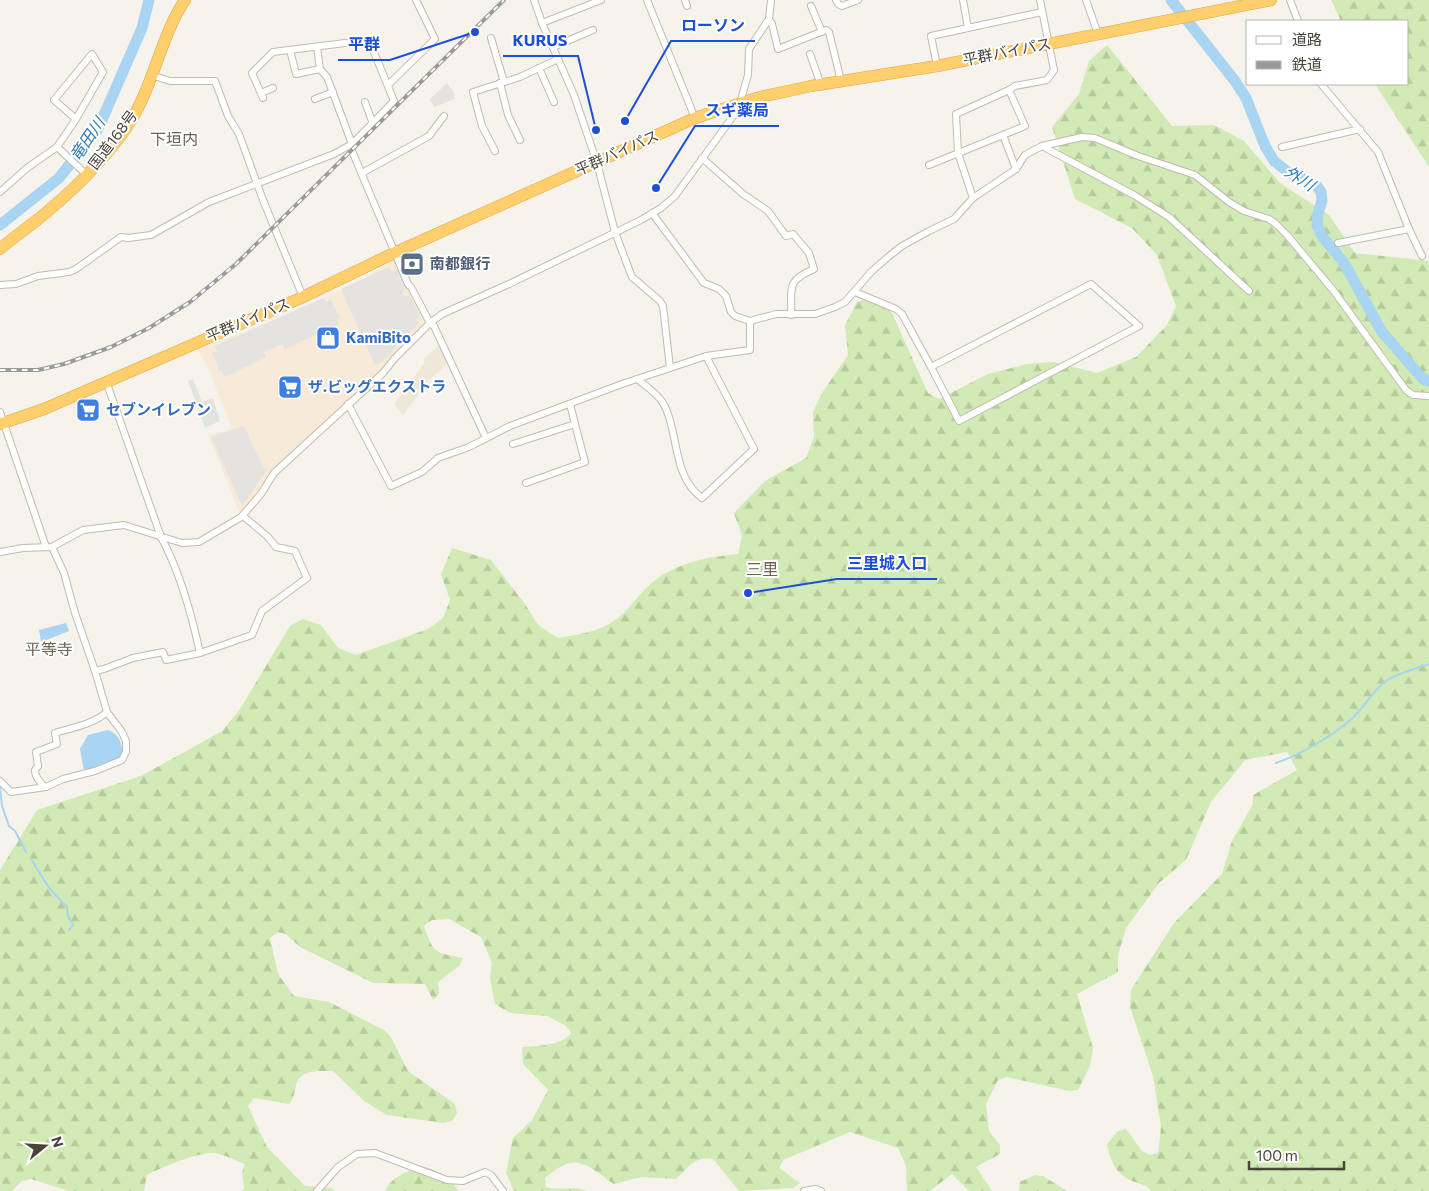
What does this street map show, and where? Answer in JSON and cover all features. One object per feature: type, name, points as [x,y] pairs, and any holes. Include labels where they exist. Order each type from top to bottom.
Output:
[{"type":"highway","name":"国道168号","points":[[0,249],[48,211],[87,175],[116,141],[138,109],[175,15],[185,0]]},
{"type":"highway","name":"平群バイパス","points":[[2,424],[44,409],[303,297],[394,253],[695,118],[740,103],[821,84],[937,66],[1271,0]]},
{"type":"street","points":[[388,85],[434,39],[416,0]]},
{"type":"street","points":[[534,0],[542,23],[574,95],[597,163],[615,232],[632,277],[660,301],[662,306],[670,368]]},
{"type":"street","points":[[542,23],[602,0]]},
{"type":"street","points":[[647,0],[695,118]]},
{"type":"street","points":[[0,552],[23,548],[49,547],[83,530],[124,525],[182,543],[199,542],[242,516],[261,494],[274,473],[383,373],[395,358],[430,323],[442,314],[509,284],[615,232],[661,208],[674,196],[734,115],[740,103],[748,75],[749,49],[768,19],[771,0]]},
{"type":"street","points":[[836,0],[842,6],[858,0]]},
{"type":"street","points":[[963,0],[968,28]]},
{"type":"street","points":[[973,198],[958,153],[956,114],[1015,86],[1047,80],[1054,70],[1040,0]]},
{"type":"street","points":[[1086,0],[1098,34]]},
{"type":"street","points":[[1290,0],[1298,20]]},
{"type":"street","points":[[811,6],[822,32]]},
{"type":"street","points":[[937,66],[931,36],[1042,12]]},
{"type":"street","points":[[768,19],[772,24],[778,49],[826,30],[829,32],[841,81]]},
{"type":"street","points":[[553,47],[593,30]]},
{"type":"street","points":[[491,38],[508,115],[520,140]]},
{"type":"street","points":[[0,285],[16,284],[38,276],[69,272],[121,237],[151,235],[209,202],[334,154],[352,144],[394,101],[369,40],[273,52],[252,73],[262,96],[274,88]]},
{"type":"street","points":[[317,47],[320,69],[327,76],[352,144],[352,151],[394,253],[408,284],[411,286],[430,323],[434,326],[486,438]]},
{"type":"street","points":[[290,50],[296,74],[320,69]]},
{"type":"street","points":[[0,192],[27,168],[57,147],[76,119],[103,72],[92,54],[54,100],[76,119]]},
{"type":"street","points":[[810,54],[821,84]]},
{"type":"street","points":[[495,151],[482,126],[473,92],[502,83],[558,59]]},
{"type":"street","points":[[539,68],[554,102]]},
{"type":"street","points":[[151,75],[170,81],[215,81],[228,116],[239,134],[303,297]]},
{"type":"street","points":[[1322,85],[1378,152],[1408,230],[1422,256]]},
{"type":"street","points":[[929,165],[1025,126],[1009,90]]},
{"type":"street","points":[[315,99],[333,92]]},
{"type":"street","points":[[365,102],[373,124]]},
{"type":"street","points":[[362,173],[429,136],[444,116]]},
{"type":"street","points":[[1282,147],[1360,129]]},
{"type":"street","points":[[1003,135],[1016,169]]},
{"type":"street","points":[[652,213],[704,283],[719,288],[726,296],[731,312],[735,316],[750,321],[776,314],[814,314],[845,302],[871,272],[888,257],[902,246],[954,219],[973,198],[1016,169],[1025,155],[1042,146],[1082,137],[1095,138],[1138,156],[1195,175],[1229,202],[1244,211],[1269,219],[1288,235],[1333,290],[1406,390],[1413,395],[1429,396]]},
{"type":"street","points":[[1042,146],[1134,195],[1169,217],[1249,291]]},
{"type":"street","points":[[57,147],[87,175]]},
{"type":"street","points":[[702,158],[744,194],[768,211],[786,236],[794,234],[809,253],[814,268],[794,280],[792,286],[792,315]]},
{"type":"street","points":[[1338,243],[1408,230]]},
{"type":"street","points":[[855,292],[902,314],[932,367],[959,421],[1139,326],[1091,284],[932,367]]},
{"type":"street","points":[[348,404],[390,486],[408,480],[422,472],[438,458],[469,447],[510,426],[637,379],[706,356],[750,350],[750,321]]},
{"type":"street","points":[[637,379],[664,404],[672,428],[676,455],[685,478],[702,498],[754,449],[706,356]]},
{"type":"street","points":[[106,381],[161,537],[167,547],[190,612],[200,653]]},
{"type":"street","points":[[526,483],[585,462],[570,404]]},
{"type":"street","points":[[0,412],[2,424],[49,547],[64,573],[107,712],[122,732],[126,741],[126,752],[122,760],[96,771],[63,779],[46,787],[11,792],[0,781]]},
{"type":"street","points":[[513,444],[575,424]]},
{"type":"street","points":[[95,671],[133,658],[163,652],[166,660],[200,653],[252,635],[262,611],[307,578],[295,551],[276,547],[267,536],[242,516]]},
{"type":"street","points":[[46,787],[41,784],[35,773],[38,766],[36,752],[57,744],[55,734],[96,719],[107,712]]},
{"type":"street","points":[[317,1191],[338,1167],[357,1154],[375,1153],[447,1180],[463,1181],[485,1172],[491,1175],[503,1191]]},
{"type":"street","points":[[804,1191],[816,1189],[820,1191]]},
{"type":"shaded area","points":[[447,83],[455,99],[434,107],[430,99]]},
{"type":"shaded area","name":"ザ.ビッグエクストラ","points":[[394,260],[407,288],[410,287],[427,321],[393,355],[380,372],[282,460],[260,491],[240,514],[208,435],[232,429],[209,370],[197,349],[255,328],[323,298],[353,284]]},
{"type":"shaded area","points":[[389,267],[392,272],[398,269],[407,288],[402,291],[406,297],[410,295],[420,317],[416,319],[419,323],[382,362],[375,365],[341,289]]},
{"type":"shaded area","points":[[323,298],[326,302],[331,300],[340,318],[337,320],[339,324],[285,349],[282,344],[264,352],[266,357],[225,377],[222,371],[219,372],[212,353],[217,351],[215,346]]},
{"type":"shaded area","points":[[440,344],[450,362],[430,379],[403,415],[394,404],[425,362],[423,360]]},
{"type":"shaded area","points":[[193,379],[202,402],[213,398],[220,421],[205,428],[188,381]]},
{"type":"shaded area","points":[[244,426],[263,467],[267,470],[242,506],[211,437]]},
{"type":"green space","points":[[1331,0],[1429,0],[1429,167],[1376,85],[1409,85],[1409,20],[1341,20]]},
{"type":"green space","points":[[1107,45],[1172,126],[1214,125],[1244,141],[1280,183],[1329,215],[1355,253],[1429,261],[1429,1191],[1151,1191],[1146,1186],[1130,1180],[1120,1173],[1116,1169],[1110,1155],[1107,1144],[1118,1131],[1126,1129],[1142,1151],[1150,1155],[1158,1153],[1161,1127],[1153,1076],[1130,1007],[1131,990],[1174,923],[1222,874],[1232,841],[1253,804],[1253,795],[1297,770],[1287,752],[1245,760],[1211,802],[1186,860],[1159,883],[1126,928],[1118,955],[1118,972],[1077,994],[1093,1048],[1090,1066],[1078,1090],[1069,1091],[1007,1077],[998,1080],[986,1104],[989,1131],[1000,1145],[1000,1154],[976,1167],[992,1191],[969,1191],[952,1174],[930,1191],[907,1191],[906,1166],[898,1148],[850,1132],[783,1160],[779,1168],[800,1183],[793,1188],[739,1191],[713,1159],[701,1159],[692,1163],[676,1179],[641,1177],[614,1184],[595,1170],[573,1162],[545,1178],[546,1187],[577,1188],[586,1191],[514,1191],[506,1173],[513,1138],[532,1120],[548,1090],[523,1064],[522,1047],[555,1043],[566,1038],[571,1033],[566,1026],[547,1016],[510,1013],[495,1004],[490,979],[492,963],[481,937],[449,919],[432,920],[424,926],[430,942],[436,951],[463,958],[459,966],[438,982],[439,994],[433,1000],[425,984],[373,983],[300,947],[286,934],[278,932],[270,938],[278,974],[294,996],[329,1002],[384,1030],[391,1037],[408,1071],[455,1104],[457,1113],[452,1121],[443,1123],[387,1115],[364,1101],[333,1071],[318,1071],[307,1073],[299,1078],[289,1104],[254,1098],[248,1106],[267,1147],[305,1186],[332,1188],[335,1191],[241,1191],[244,1188],[242,1172],[245,1164],[226,1156],[209,1153],[171,1164],[147,1175],[144,1191],[69,1191],[31,1179],[22,1181],[12,1191],[0,1191],[0,870],[37,810],[141,776],[222,731],[240,709],[290,626],[303,619],[321,625],[338,648],[356,655],[428,629],[443,618],[450,600],[441,574],[452,548],[491,560],[525,604],[538,625],[558,638],[590,632],[612,622],[624,613],[649,585],[673,569],[705,559],[738,554],[742,536],[734,513],[765,481],[806,458],[814,437],[813,412],[822,393],[848,355],[845,325],[857,302],[874,296],[892,313],[928,393],[939,399],[988,374],[1027,364],[1054,362],[1097,373],[1136,357],[1167,325],[1176,306],[1157,255],[1132,228],[1075,199],[1052,127],[1079,94],[1089,61]]},
{"type":"green space","points":[[422,1166],[438,1172],[452,1181],[458,1191],[385,1191],[396,1178]]},
{"type":"green space","points":[[1035,1175],[1043,1176],[1067,1191],[1019,1191],[1020,1182]]},
{"type":"water","points":[[66,623],[69,631],[41,641],[39,630]]},
{"type":"water","points":[[108,730],[120,740],[122,755],[112,762],[84,771],[80,749],[88,735]]},
{"type":"waterway","name":"竜田川","points":[[0,225],[59,178],[98,129],[142,28],[149,0]]},
{"type":"waterway","name":"外川","points":[[1171,0],[1235,81],[1246,98],[1265,146],[1274,161],[1288,172],[1316,185],[1321,192],[1322,201],[1317,225],[1322,236],[1344,263],[1382,332],[1423,379],[1429,381]]},
{"type":"waterway","points":[[1276,763],[1310,748],[1333,734],[1353,718],[1375,691],[1386,681],[1401,673],[1429,664]]},
{"type":"waterway","points":[[0,788],[2,806],[9,826],[15,831],[26,852]]},
{"type":"waterway","points":[[31,859],[49,888],[67,907],[68,916],[73,925],[69,930]]},
{"type":"railway","points":[[0,370],[38,370],[64,364],[111,347],[149,328],[190,302],[236,264],[504,0]]},
{"type":"place","name":"平群","points":[[475,32]]},
{"type":"place","name":"ローソン","points":[[625,121]]},
{"type":"place","name":"KURUS","points":[[596,130]]},
{"type":"place","name":"スギ薬局","points":[[656,188]]},
{"type":"place","name":"南都銀行","points":[[412,264]]},
{"type":"place","name":"KamiBito","points":[[328,338]]},
{"type":"place","name":"ザ.ビッグエクストラ","points":[[290,387]]},
{"type":"place","name":"セブンイレブン","points":[[88,410]]},
{"type":"place","name":"三里城入口","points":[[748,593]]},
{"type":"district","name":"下垣内","points":[[174,139]]},
{"type":"district","name":"三里","points":[[762,569]]},
{"type":"district","name":"平等寺","points":[[49,649]]}]
